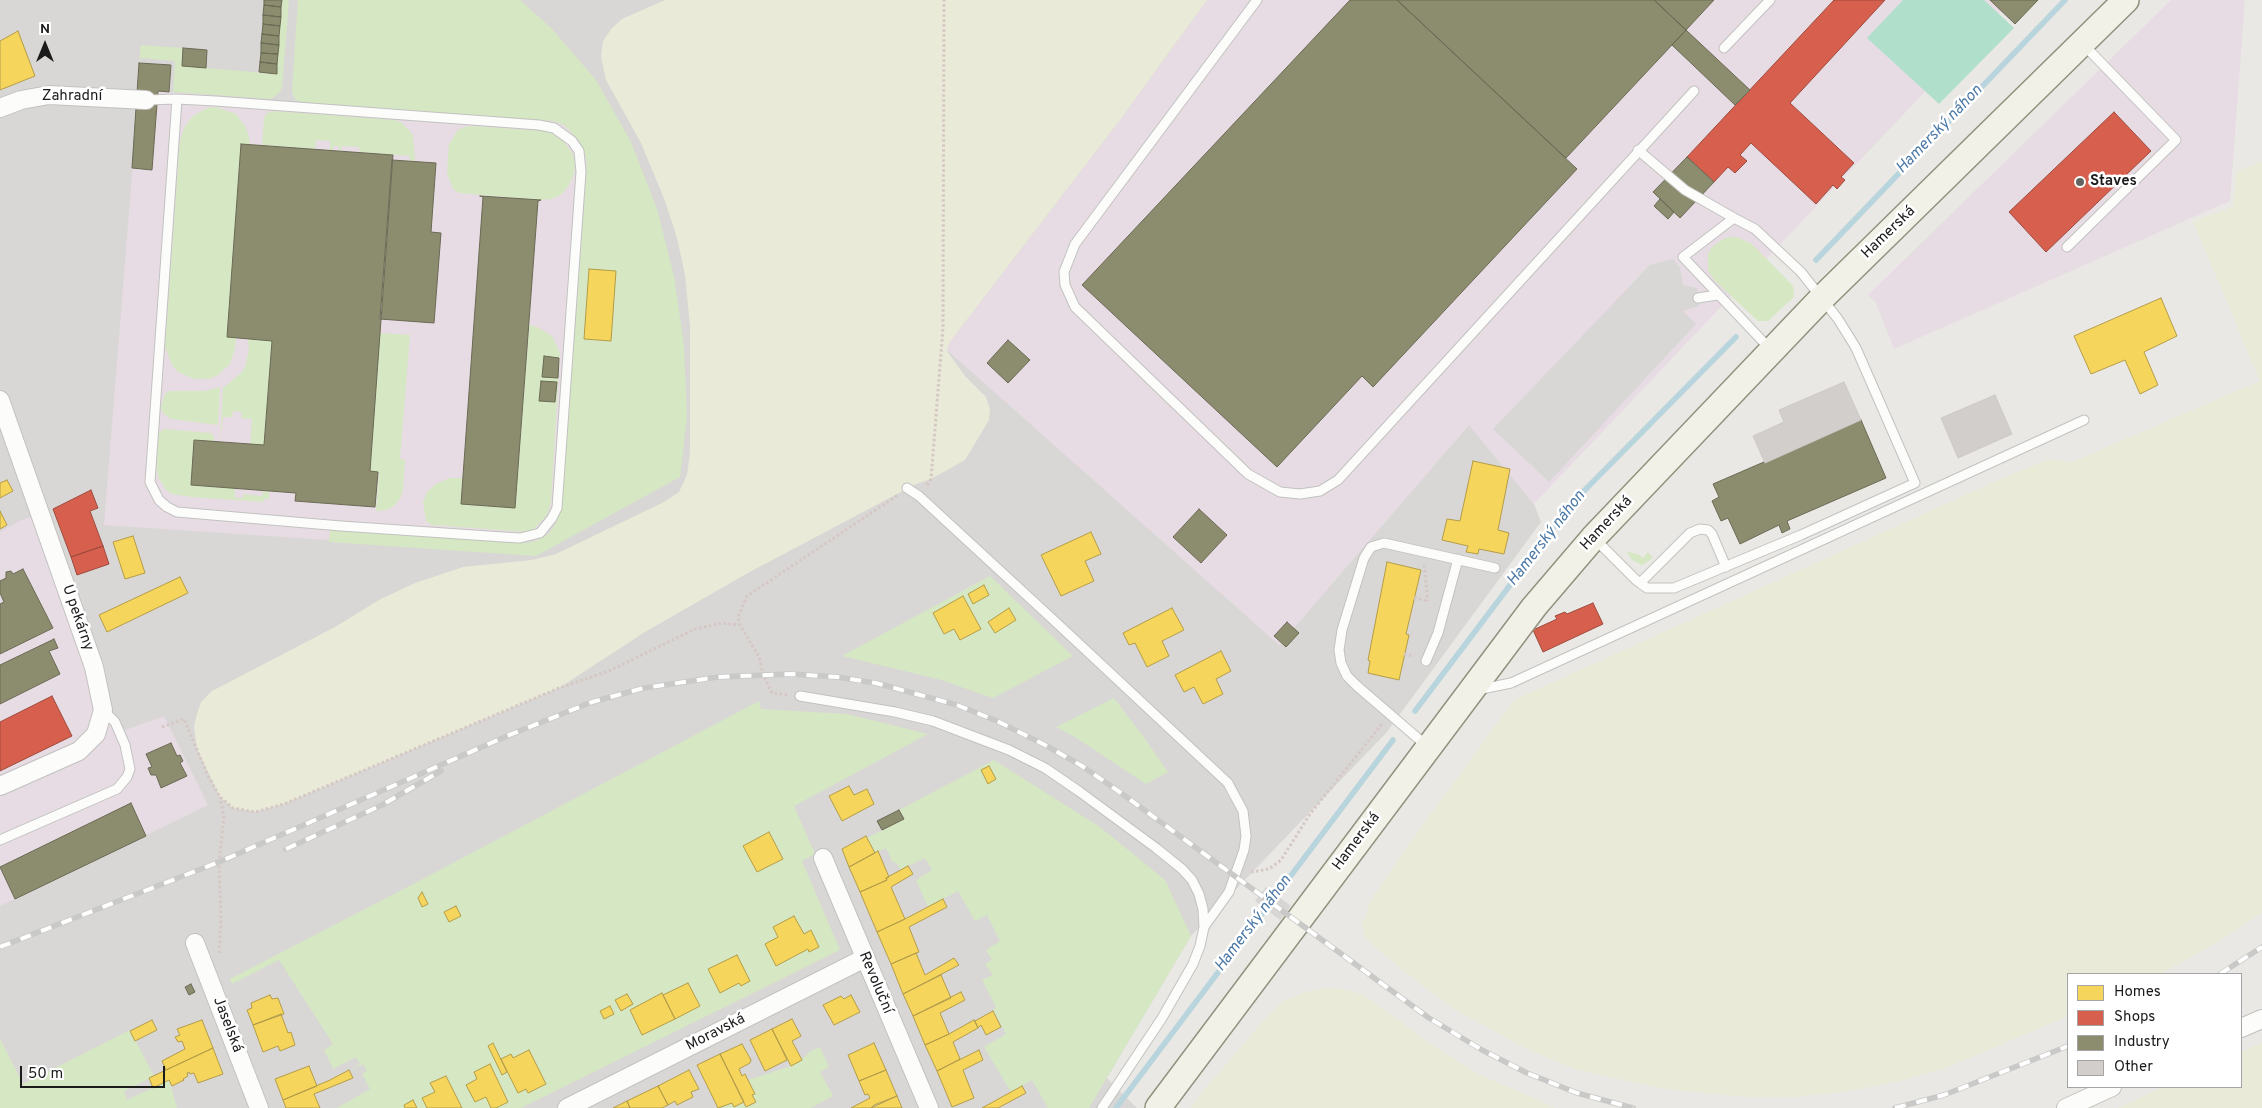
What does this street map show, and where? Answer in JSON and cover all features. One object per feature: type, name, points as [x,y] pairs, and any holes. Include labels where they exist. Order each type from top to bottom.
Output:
[{"type":"street","name":"Hamerská","points":[[1158,1108],[1534,607],[1593,538],[1822,298],[2126,0]]},
{"type":"street","name":"Zahradní","points":[[0,108],[21,100],[49,94],[146,100]]},
{"type":"street","name":"U pekárny","points":[[0,400],[94,667],[103,710],[96,734],[79,751],[0,786]]},
{"type":"street","name":"Revoluční","points":[[823,858],[929,1108]]},
{"type":"street","name":"Jaselská","points":[[195,943],[259,1108]]},
{"type":"street","name":"Moravská","points":[[567,1108],[864,958]]},
{"type":"street","points":[[2242,1028],[2262,1019]]},
{"type":"street","points":[[2066,1108],[2110,1088]]},
{"type":"lane","points":[[1257,0],[1076,244],[1064,272],[1065,285],[1075,307],[1248,474],[1280,492],[1300,494],[1320,491],[1338,480],[1694,91]]},
{"type":"lane","points":[[1724,48],[1770,0]]},
{"type":"lane","points":[[2067,247],[2176,140],[2082,43]]},
{"type":"lane","points":[[146,100],[177,99],[539,125],[554,128],[572,141],[579,151],[581,172],[557,508],[540,533],[520,538],[177,512],[167,508],[158,500],[150,482],[177,99]]},
{"type":"lane","points":[[1593,538],[1647,588],[1674,588],[1726,567],[1915,483],[1852,339],[1822,298],[1800,272],[1755,228],[1685,190],[1638,150]]},
{"type":"lane","points":[[1734,218],[1680,260],[1772,351]]},
{"type":"lane","points":[[1698,298],[1717,295]]},
{"type":"lane","points":[[1470,691],[1511,683],[2084,420]]},
{"type":"lane","points":[[907,488],[919,496],[1228,783],[1240,802],[1245,820],[1244,850],[1238,872],[1229,892],[1204,928]]},
{"type":"lane","points":[[1640,583],[1690,533],[1700,529],[1708,530],[1712,534],[1726,567]]},
{"type":"lane","points":[[1429,747],[1357,686],[1343,669],[1339,657],[1342,630],[1364,558],[1371,547],[1384,543],[1495,568]]},
{"type":"lane","points":[[1426,661],[1438,633],[1458,559]]},
{"type":"lane","points":[[800,696],[895,712],[933,721],[977,736],[1045,768],[1182,869],[1192,880],[1199,894],[1203,910],[1204,928],[1200,946],[1189,971],[1162,1018],[1102,1108]]},
{"type":"lane","points":[[0,840],[117,789],[127,777],[130,769],[129,759],[120,732],[103,710]]},
{"type":"path","points":[[919,496],[931,479],[943,328],[944,0]]},
{"type":"path","points":[[800,696],[772,693],[762,674],[759,657],[740,625],[738,617],[748,596],[907,488]]},
{"type":"path","points":[[1414,598],[1426,601],[1423,569],[1426,552]]},
{"type":"path","points":[[220,797],[233,808],[255,812],[284,804],[559,688],[609,671],[695,629],[722,623],[740,625]]},
{"type":"path","points":[[1238,872],[1260,872],[1269,869],[1281,860],[1310,814],[1390,715]]},
{"type":"path","points":[[162,728],[184,719],[208,776],[220,797],[224,817],[220,862],[221,921],[219,957],[204,967]]},
{"type":"shaded area","points":[[0,0],[1206,0],[1279,645],[1469,424],[1534,504],[1541,522],[1386,733],[1191,936],[1107,1078],[1137,1108],[0,1108]]},
{"type":"shaded area","points":[[1207,0],[2012,0],[1534,504],[1469,425],[1279,645],[947,350],[949,343],[1120,120]]},
{"type":"shaded area","points":[[2171,0],[2245,0],[2230,201],[1894,349],[1876,303],[1868,295]]},
{"type":"shaded area","points":[[141,63],[171,65],[169,92],[553,121],[564,125],[574,134],[585,153],[587,165],[562,505],[560,514],[548,534],[538,540],[516,544],[330,530],[329,540],[104,525]]},
{"type":"shaded area","points":[[62,122],[117,126],[115,159],[50,157],[0,174],[0,137],[43,123]]},
{"type":"shaded area","points":[[1673,259],[1680,268],[1683,285],[1697,288],[1699,306],[1683,311],[1696,324],[1549,482],[1493,429],[1650,265]]},
{"type":"shaded area","points":[[40,514],[101,694],[120,732],[164,716],[208,805],[0,906],[0,532],[19,521]]},
{"type":"green space","points":[[282,0],[289,0],[282,88],[271,99],[173,92],[175,61],[141,58],[139,63],[141,45],[183,48],[183,66],[276,74]]},
{"type":"green space","points":[[298,0],[520,0],[551,28],[596,80],[631,142],[657,209],[674,276],[684,346],[687,417],[680,477],[536,556],[329,542],[330,530],[526,543],[538,540],[548,534],[555,525],[562,505],[587,165],[585,153],[580,142],[564,125],[553,121],[300,102],[295,99],[292,92]]},
{"type":"green space","points":[[665,0],[1207,0],[1120,120],[949,343],[947,351],[965,376],[986,397],[990,409],[989,420],[965,460],[746,574],[645,632],[559,688],[284,804],[255,812],[233,808],[220,797],[197,749],[194,727],[197,714],[201,702],[212,691],[335,627],[379,600],[415,583],[463,567],[532,560],[556,554],[664,502],[679,492],[687,475],[690,453],[690,326],[685,275],[677,238],[665,201],[641,143],[606,80],[601,57],[603,41],[612,28],[622,19]]},
{"type":"green space","points":[[1903,0],[1984,0],[2014,28],[1939,104],[1867,38]]},
{"type":"green space","points":[[216,107],[236,114],[245,126],[250,145],[241,144],[227,337],[236,338],[230,364],[218,375],[209,379],[194,379],[178,372],[172,365],[165,347],[180,140],[185,126],[193,116],[207,108]]},
{"type":"green space","points":[[272,111],[401,122],[413,135],[415,160],[409,162],[410,156],[360,152],[359,147],[342,146],[341,151],[339,151],[339,146],[333,146],[333,151],[330,150],[330,141],[316,140],[315,149],[262,145],[264,119],[266,114]]},
{"type":"green space","points":[[473,126],[542,131],[552,133],[561,138],[573,154],[575,165],[574,174],[569,185],[562,194],[552,199],[541,200],[459,193],[453,189],[447,173],[449,144],[458,130]]},
{"type":"green space","points":[[2262,162],[2262,913],[2218,942],[2162,973],[2067,973],[2067,1016],[1943,1069],[1896,1082],[1843,1092],[1793,1097],[1747,1097],[1664,1089],[1578,1070],[1527,1049],[1454,1009],[1401,969],[1365,938],[1362,926],[1371,900],[1406,848],[1514,700],[2005,477],[2049,459],[2072,462],[2260,381],[2193,221],[2233,207],[2237,171]]},
{"type":"green space","points":[[1737,237],[1752,244],[1793,286],[1794,297],[1768,321],[1758,321],[1714,280],[1708,270],[1708,254],[1712,247],[1725,238]]},
{"type":"green space","points":[[529,325],[537,327],[552,336],[560,353],[551,502],[547,515],[534,529],[526,532],[432,525],[426,521],[423,502],[427,492],[436,484],[450,478],[462,478],[461,504],[515,508]]},
{"type":"green space","points":[[380,333],[410,335],[400,459],[405,460],[403,488],[401,497],[395,505],[387,510],[376,511],[379,472],[370,471]]},
{"type":"green space","points":[[248,339],[272,341],[264,445],[250,444],[252,419],[241,418],[242,412],[233,411],[232,417],[223,417],[220,442],[223,388],[241,373],[245,367],[249,349]]},
{"type":"green space","points":[[220,387],[218,425],[171,419],[163,413],[161,408],[165,394],[169,391],[205,391]]},
{"type":"green space","points":[[164,429],[211,433],[214,436],[214,442],[194,441],[191,485],[235,488],[235,498],[243,498],[243,494],[262,496],[263,490],[269,491],[269,499],[264,499],[263,502],[192,497],[172,494],[166,490],[158,477],[156,465],[159,433]]},
{"type":"green space","points":[[1625,549],[1643,558],[1648,552],[1653,558],[1642,565],[1632,560]]},
{"type":"green space","points":[[990,576],[1073,656],[993,698],[938,679],[842,656]]},
{"type":"green space","points":[[1114,698],[1168,772],[1146,784],[1075,737],[1056,727]]},
{"type":"green space","points":[[759,701],[761,709],[847,714],[928,734],[794,806],[815,854],[802,861],[840,950],[521,1108],[337,1108],[370,1089],[362,1074],[367,1071],[363,1064],[350,1071],[360,1064],[356,1057],[333,1069],[324,1050],[333,1044],[279,960],[232,984],[230,979]]},
{"type":"green space","points":[[994,760],[1100,827],[1165,880],[1191,936],[1089,1108],[1048,1108],[1032,1080],[1011,1092],[984,1047],[1006,1034],[993,1010],[996,1007],[982,980],[993,975],[985,964],[992,960],[986,950],[1000,941],[987,915],[975,921],[958,891],[928,907],[916,880],[932,870],[925,858],[900,870],[896,862],[893,863],[886,848],[875,853],[867,838],[904,819],[899,810]]},
{"type":"green space","points":[[1323,988],[1343,989],[1364,995],[1432,1045],[1478,1074],[1556,1108],[1191,1108],[1203,1091],[1267,1017],[1284,1001],[1302,993]]},
{"type":"green space","points":[[130,1030],[154,1076],[124,1091],[127,1100],[169,1080],[177,1108],[0,1108],[0,1039],[23,1084]]},
{"type":"green space","points":[[2262,1043],[2262,1108],[2117,1108],[2162,1088],[2242,1088],[2242,1052]]},
{"type":"green space","points":[[820,1047],[829,1067],[820,1072],[833,1096],[811,1108],[722,1108],[741,1097],[746,1107],[756,1103],[748,1080],[791,1066],[802,1060],[809,1052]]},
{"type":"pier","points":[[1266,887],[1291,906],[1280,920],[1255,901]]},
{"type":"building: Homes","points":[[18,31],[35,76],[0,90],[0,41]]},
{"type":"building: Homes","points":[[589,269],[616,271],[611,341],[584,339]]},
{"type":"building: Homes","points":[[2161,298],[2177,336],[2144,352],[2158,385],[2140,394],[2125,360],[2091,374],[2074,336]]},
{"type":"building: Homes","points":[[1473,461],[1510,469],[1498,530],[1509,533],[1504,554],[1479,549],[1478,554],[1466,552],[1468,546],[1442,540],[1447,519],[1460,521]]},
{"type":"building: Homes","points":[[7,480],[13,491],[0,498],[0,483]]},
{"type":"building: Homes","points":[[0,511],[7,525],[0,529]]},
{"type":"building: Homes","points":[[1091,532],[1101,554],[1085,561],[1094,581],[1061,596],[1041,555]]},
{"type":"building: Homes","points":[[133,536],[145,573],[125,579],[113,542]]},
{"type":"building: Homes","points":[[1387,562],[1421,570],[1406,634],[1409,635],[1399,680],[1368,673],[1370,661],[1368,660]]},
{"type":"building: Homes","points":[[180,577],[188,593],[107,632],[99,615]]},
{"type":"building: Homes","points":[[984,585],[989,595],[973,604],[968,594]]},
{"type":"building: Homes","points":[[963,596],[981,629],[960,640],[954,629],[944,634],[933,613]]},
{"type":"building: Homes","points":[[1009,608],[1016,620],[995,633],[988,622]]},
{"type":"building: Homes","points":[[1172,608],[1184,630],[1162,641],[1169,656],[1147,667],[1135,643],[1129,645],[1123,633]]},
{"type":"building: Homes","points":[[1221,651],[1231,671],[1216,679],[1223,694],[1203,704],[1194,687],[1184,692],[1175,675]]},
{"type":"building: Homes","points":[[989,766],[996,779],[988,784],[981,770]]},
{"type":"building: Homes","points":[[849,786],[854,795],[867,789],[874,804],[842,821],[829,796]]},
{"type":"building: Homes","points":[[769,832],[783,859],[757,872],[743,846]]},
{"type":"building: Homes","points":[[866,836],[875,853],[849,867],[842,849]]},
{"type":"building: Homes","points":[[878,851],[889,877],[886,878],[887,880],[860,892],[849,867]]},
{"type":"building: Homes","points":[[908,866],[913,874],[891,887],[905,919],[877,932],[860,892],[887,880],[886,878]]},
{"type":"building: Homes","points":[[422,892],[428,904],[422,907],[418,898]]},
{"type":"building: Homes","points":[[943,899],[947,907],[909,927],[919,952],[891,964],[877,932]]},
{"type":"building: Homes","points":[[456,906],[461,916],[449,922],[444,912]]},
{"type":"building: Homes","points":[[794,916],[804,934],[811,930],[819,947],[809,952],[808,949],[776,966],[765,944],[778,937],[773,927]]},
{"type":"building: Homes","points":[[916,953],[925,975],[954,958],[959,965],[903,994],[891,964]]},
{"type":"building: Homes","points":[[737,955],[750,981],[741,986],[739,983],[720,993],[708,969]]},
{"type":"building: Homes","points":[[941,975],[951,998],[913,1016],[903,994]]},
{"type":"building: Homes","points":[[688,983],[700,1006],[675,1019],[663,995]]},
{"type":"building: Homes","points":[[961,992],[965,1000],[940,1013],[949,1034],[925,1045],[913,1016]]},
{"type":"building: Homes","points":[[662,993],[675,1019],[642,1035],[630,1010]]},
{"type":"building: Homes","points":[[627,994],[633,1004],[621,1011],[615,1000]]},
{"type":"building: Homes","points":[[270,995],[272,999],[278,998],[284,1014],[253,1025],[247,1010],[252,1008],[251,1003]]},
{"type":"building: Homes","points":[[851,995],[860,1012],[834,1025],[823,1005],[841,996],[844,999]]},
{"type":"building: Homes","points":[[610,1006],[614,1014],[604,1019],[600,1011]]},
{"type":"building: Homes","points":[[993,1011],[1001,1027],[986,1035],[981,1025],[978,1028],[975,1021]]},
{"type":"building: Homes","points":[[281,1014],[288,1033],[291,1032],[295,1045],[280,1051],[278,1046],[263,1052],[253,1025]]},
{"type":"building: Homes","points":[[792,1019],[801,1036],[792,1041],[802,1060],[791,1066],[772,1029]]},
{"type":"building: Homes","points":[[152,1020],[157,1030],[135,1041],[130,1031]]},
{"type":"building: Homes","points":[[202,1020],[213,1048],[166,1070],[162,1061],[185,1049],[182,1041],[178,1042],[175,1037],[180,1035],[177,1029]]},
{"type":"building: Homes","points":[[974,1020],[978,1028],[953,1042],[960,1059],[937,1071],[925,1045]]},
{"type":"building: Homes","points":[[772,1029],[787,1060],[765,1071],[750,1040]]},
{"type":"building: Homes","points":[[493,1043],[507,1072],[502,1075],[488,1046]]},
{"type":"building: Homes","points":[[874,1043],[886,1070],[859,1081],[848,1055]]},
{"type":"building: Homes","points":[[742,1044],[751,1060],[750,1063],[739,1069],[742,1076],[745,1074],[755,1094],[752,1095],[756,1102],[746,1107],[720,1054]]},
{"type":"building: Homes","points":[[213,1048],[223,1074],[198,1083],[194,1073],[190,1074],[189,1072],[184,1080],[172,1086],[169,1080],[153,1088],[149,1078]]},
{"type":"building: Homes","points":[[529,1050],[546,1084],[528,1093],[526,1089],[518,1093],[501,1059],[511,1054],[513,1058]]},
{"type":"building: Homes","points":[[979,1050],[983,1060],[963,1070],[974,1098],[952,1107],[937,1071]]},
{"type":"building: Homes","points":[[720,1054],[744,1102],[734,1107],[732,1103],[718,1108],[697,1065]]},
{"type":"building: Homes","points":[[490,1064],[508,1102],[496,1108],[491,1108],[486,1097],[475,1102],[466,1085],[477,1079],[474,1072]]},
{"type":"building: Homes","points":[[309,1066],[317,1086],[283,1100],[275,1079]]},
{"type":"building: Homes","points":[[349,1070],[353,1078],[314,1094],[320,1108],[286,1108],[283,1100]]},
{"type":"building: Homes","points":[[689,1070],[699,1089],[691,1092],[693,1097],[677,1105],[675,1101],[668,1105],[658,1086]]},
{"type":"building: Homes","points":[[886,1070],[897,1096],[871,1108],[851,1108],[870,1098],[868,1094],[865,1095],[859,1081]]},
{"type":"building: Homes","points":[[446,1076],[462,1108],[427,1108],[422,1098],[435,1092],[430,1083]]},
{"type":"building: Homes","points":[[658,1086],[668,1105],[662,1108],[630,1108],[627,1101]]},
{"type":"building: Homes","points":[[1022,1086],[1026,1093],[998,1108],[982,1108]]},
{"type":"building: Homes","points":[[897,1096],[902,1108],[871,1108],[874,1105]]},
{"type":"building: Homes","points":[[413,1100],[417,1108],[405,1108],[404,1105]]},
{"type":"building: Homes","points":[[627,1101],[630,1108],[613,1108]]},
{"type":"building: Shops","points":[[1834,0],[1885,0],[1790,103],[1854,163],[1841,177],[1845,180],[1837,189],[1833,185],[1816,204],[1751,143],[1740,155],[1747,161],[1735,173],[1728,167],[1714,182],[1687,157]]},
{"type":"building: Shops","name":"Staves","points":[[2114,112],[2151,151],[2046,252],[2009,212]]},
{"type":"building: Shops","points":[[91,490],[98,508],[90,511],[103,546],[71,557],[53,509]]},
{"type":"building: Shops","points":[[103,546],[109,564],[77,575],[71,557]]},
{"type":"building: Shops","points":[[1593,603],[1603,624],[1543,652],[1533,630],[1557,619],[1555,616],[1565,612],[1567,614]]},
{"type":"building: Shops","points":[[52,696],[72,736],[0,771],[0,722]]},
{"type":"building: Industry","points":[[264,0],[282,0],[281,7],[264,5]]},
{"type":"building: Industry","points":[[1350,0],[1397,0],[1577,169],[1373,387],[1362,376],[1277,467],[1082,285]]},
{"type":"building: Industry","points":[[1397,0],[1654,0],[1686,30],[1566,158]]},
{"type":"building: Industry","points":[[1654,0],[1714,0],[1686,30]]},
{"type":"building: Industry","points":[[1990,0],[2038,0],[2015,24]]},
{"type":"building: Industry","points":[[264,5],[281,7],[281,17],[263,15]]},
{"type":"building: Industry","points":[[263,15],[281,17],[280,26],[263,24]]},
{"type":"building: Industry","points":[[263,24],[280,26],[279,36],[262,34]]},
{"type":"building: Industry","points":[[1686,30],[1750,90],[1735,105],[1672,45]]},
{"type":"building: Industry","points":[[262,34],[279,36],[279,45],[261,43]]},
{"type":"building: Industry","points":[[261,43],[279,45],[278,54],[261,53]]},
{"type":"building: Industry","points":[[183,48],[207,50],[206,68],[182,66]]},
{"type":"building: Industry","points":[[261,53],[278,54],[277,64],[260,62]]},
{"type":"building: Industry","points":[[260,62],[277,64],[277,74],[259,72]]},
{"type":"building: Industry","points":[[139,63],[171,65],[169,92],[158,91],[152,170],[132,168]]},
{"type":"building: Industry","points":[[241,144],[393,155],[370,471],[378,472],[375,507],[295,501],[296,493],[191,485],[194,440],[264,445],[272,341],[227,337]]},
{"type":"building: Industry","points":[[1687,157],[1714,182],[1680,218],[1653,192]]},
{"type":"building: Industry","points":[[392,160],[436,163],[431,232],[441,233],[434,323],[380,319]]},
{"type":"building: Industry","points":[[480,196],[541,200],[538,201],[515,508],[461,504],[483,197]]},
{"type":"building: Industry","points":[[1660,199],[1674,212],[1668,219],[1654,206]]},
{"type":"building: Industry","points":[[1008,340],[1030,360],[1008,383],[987,363]]},
{"type":"building: Industry","points":[[544,356],[559,358],[558,378],[542,377]]},
{"type":"building: Industry","points":[[541,381],[557,382],[555,402],[539,401]]},
{"type":"building: Industry","points":[[1861,420],[1886,478],[1787,521],[1790,529],[1782,533],[1779,525],[1740,544],[1728,518],[1721,521],[1712,501],[1719,497],[1713,484]]},
{"type":"building: Industry","points":[[1199,509],[1227,535],[1201,563],[1173,537]]},
{"type":"building: Industry","points":[[23,569],[53,628],[0,654],[0,604],[4,602],[0,593],[0,581],[6,578],[6,572],[11,571],[13,574]]},
{"type":"building: Industry","points":[[1287,622],[1299,633],[1286,647],[1274,636]]},
{"type":"building: Industry","points":[[54,639],[58,648],[49,651],[60,674],[0,704],[0,665]]},
{"type":"building: Industry","points":[[171,743],[177,756],[180,755],[183,761],[180,763],[187,776],[161,788],[156,775],[151,775],[148,768],[152,767],[146,754]]},
{"type":"building: Industry","points":[[131,803],[146,836],[15,899],[0,867]]},
{"type":"building: Industry","points":[[899,810],[904,819],[882,830],[877,821]]},
{"type":"building: Industry","points":[[191,984],[195,992],[189,995],[185,987]]},
{"type":"building: Other","points":[[1844,382],[1861,420],[1765,463],[1753,436],[1784,422],[1779,410]]},
{"type":"building: Other","points":[[1995,395],[2012,434],[1958,458],[1941,418]]},
{"type":"waterway","name":"Hamerský náhon","points":[[1816,260],[2065,0]]},
{"type":"waterway","name":"Hamerský náhon","points":[[1415,711],[1572,503],[1736,337]]},
{"type":"waterway","name":"Hamerský náhon","points":[[1116,1108],[1393,740]]},
{"type":"railway","points":[[0,947],[219,862],[507,736],[592,702],[644,688],[718,677],[791,674],[837,677],[876,683],[957,705],[997,721],[1047,746],[1082,766],[1121,793],[1429,1018],[1482,1050],[1527,1073],[1577,1093],[1633,1108]]},
{"type":"railway","points":[[286,849],[382,805],[441,771]]},
{"type":"railway","points":[[2222,973],[2262,947]]},
{"type":"railway","points":[[1895,1108],[1944,1095],[2067,1046]]},
{"type":"place","name":"Staves","points":[[2080,182]]}]
